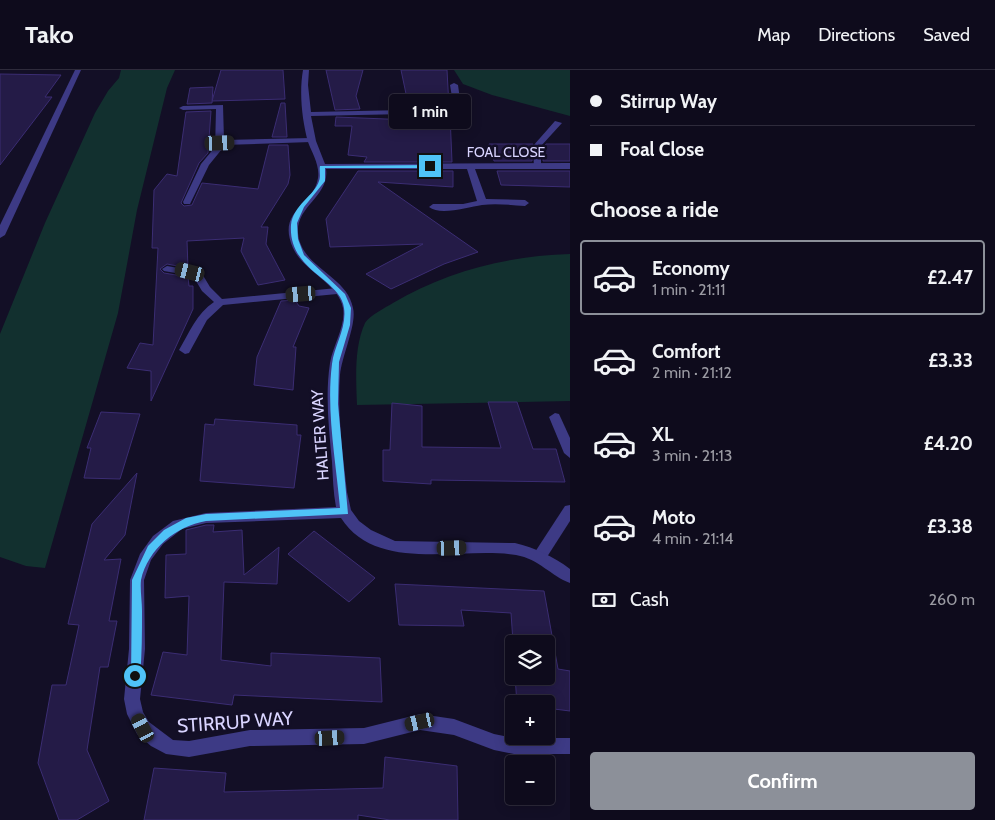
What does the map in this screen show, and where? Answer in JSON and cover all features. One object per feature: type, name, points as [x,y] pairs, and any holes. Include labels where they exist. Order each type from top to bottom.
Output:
[{"type":"street","points":[[0,235],[78,70]]},
{"type":"street","points":[[306,70],[304,79],[311,140],[322,167]]},
{"type":"street","points":[[454,85],[459,121]]},
{"type":"street","points":[[183,108],[220,108],[219,146],[205,164],[187,202]]},
{"type":"street","points":[[308,114],[382,113],[418,109],[457,110]]},
{"type":"street","points":[[537,166],[537,146],[558,122]]},
{"type":"street","points":[[219,146],[311,140]]},
{"type":"street","points":[[470,166],[482,202]]},
{"type":"street","name":"FOAL CLOSE","points":[[322,167],[570,166]]},
{"type":"street","name":"HALTER WAY","points":[[322,167],[322,181],[296,215],[294,239],[301,256],[346,301],[348,316],[336,362],[334,394],[340,480],[345,512]]},
{"type":"street","points":[[433,207],[454,208],[482,202],[525,203]]},
{"type":"street","points":[[167,268],[196,274],[206,289],[220,302]]},
{"type":"street","points":[[185,350],[212,306],[220,302],[338,291]]},
{"type":"street","points":[[555,417],[570,453]]},
{"type":"street","points":[[540,556],[570,510]]},
{"type":"street","points":[[345,512],[358,528],[380,542],[394,547],[429,549],[501,547],[528,551],[540,556],[570,577]]},
{"type":"street","name":"STIRRUP WAY","points":[[345,512],[190,520],[167,533],[155,544],[140,568],[136,594],[137,649],[132,699],[136,714],[143,728],[157,740],[172,748],[189,749],[250,738],[364,736],[420,722],[454,727],[494,742],[514,746],[570,746]]},
{"type":"green space","points":[[121,70],[175,70],[167,88],[137,210],[118,313],[45,568],[26,566],[0,557],[0,334],[45,223],[95,113],[108,91],[119,78]]},
{"type":"green space","points":[[454,70],[570,70],[570,116],[492,95],[463,84]]},
{"type":"green space","points":[[570,254],[570,401],[357,405],[356,363],[359,342],[365,323],[374,314],[435,282],[478,267],[523,258]]},
{"type":"building","points":[[221,70],[283,70],[285,99],[212,101]]},
{"type":"building","points":[[326,70],[363,70],[356,96],[360,109],[335,110]]},
{"type":"building","points":[[401,70],[447,70],[449,107],[409,108]]},
{"type":"building","points":[[0,74],[61,75],[45,97],[52,97],[0,165]]},
{"type":"building","points":[[213,87],[212,103],[187,104],[190,88]]},
{"type":"building","points":[[281,103],[285,103],[287,137],[272,137]]},
{"type":"building","points":[[211,111],[208,153],[199,163],[181,203],[184,206],[192,205],[202,183],[258,189],[269,145],[288,145],[290,175],[288,184],[261,227],[268,227],[266,244],[285,280],[258,285],[241,251],[244,238],[187,241],[188,268],[167,264],[160,269],[164,273],[188,277],[189,286],[193,286],[193,309],[151,401],[151,371],[127,368],[140,343],[153,345],[158,248],[152,248],[154,190],[167,174],[177,176],[186,112]]},
{"type":"building","points":[[450,115],[452,162],[364,162],[367,157],[348,155],[352,126],[335,126],[336,117],[411,120],[410,116]]},
{"type":"building","points":[[489,144],[533,144],[532,161],[494,161]]},
{"type":"building","points":[[546,144],[570,144],[570,161],[543,161],[543,147]]},
{"type":"building","points":[[358,171],[453,171],[453,187],[378,182],[478,252],[444,264],[391,289],[366,274],[423,244],[330,247],[326,219]]},
{"type":"building","points":[[497,171],[570,171],[570,187],[501,185]]},
{"type":"building","points":[[295,300],[299,306],[309,308],[293,347],[296,347],[293,390],[254,385],[257,357],[281,301]]},
{"type":"building","points":[[488,402],[517,402],[533,449],[556,449],[565,482],[431,480],[431,484],[383,481],[383,450],[390,450],[392,403],[422,406],[422,447],[501,448]]},
{"type":"building","points":[[101,412],[140,414],[120,479],[84,478],[91,448],[87,448]]},
{"type":"building","points":[[215,419],[297,425],[297,435],[301,435],[294,488],[200,481],[205,424],[214,425]]},
{"type":"building","points":[[137,473],[125,535],[104,560],[121,559],[109,621],[117,621],[108,667],[100,667],[87,750],[109,801],[77,820],[59,820],[38,763],[52,685],[66,685],[79,625],[68,624],[92,524]]},
{"type":"building","points":[[214,525],[213,532],[242,530],[244,575],[279,547],[277,584],[224,582],[221,660],[271,666],[271,653],[380,658],[382,702],[234,695],[232,705],[151,695],[163,652],[187,655],[189,596],[165,598],[166,555],[186,554],[186,530]]},
{"type":"building","points":[[314,531],[375,578],[349,602],[288,554]]},
{"type":"building","points":[[395,584],[544,591],[552,635],[513,635],[511,613],[461,610],[464,626],[399,625]]},
{"type":"building","points":[[555,652],[558,669],[570,671],[570,711],[555,709],[555,695],[516,695],[516,685],[555,685]]},
{"type":"building","points":[[385,757],[457,766],[458,820],[390,820],[358,815],[358,820],[144,820],[154,768],[226,773],[224,792],[383,788]]},
{"type":"route","points":[[135,676],[137,580],[145,558],[158,540],[178,525],[190,520],[345,512],[340,480],[334,404],[334,375],[338,350],[348,316],[348,308],[343,296],[301,256],[294,239],[294,223],[296,215],[314,194],[322,181],[322,167],[430,166]]}]
